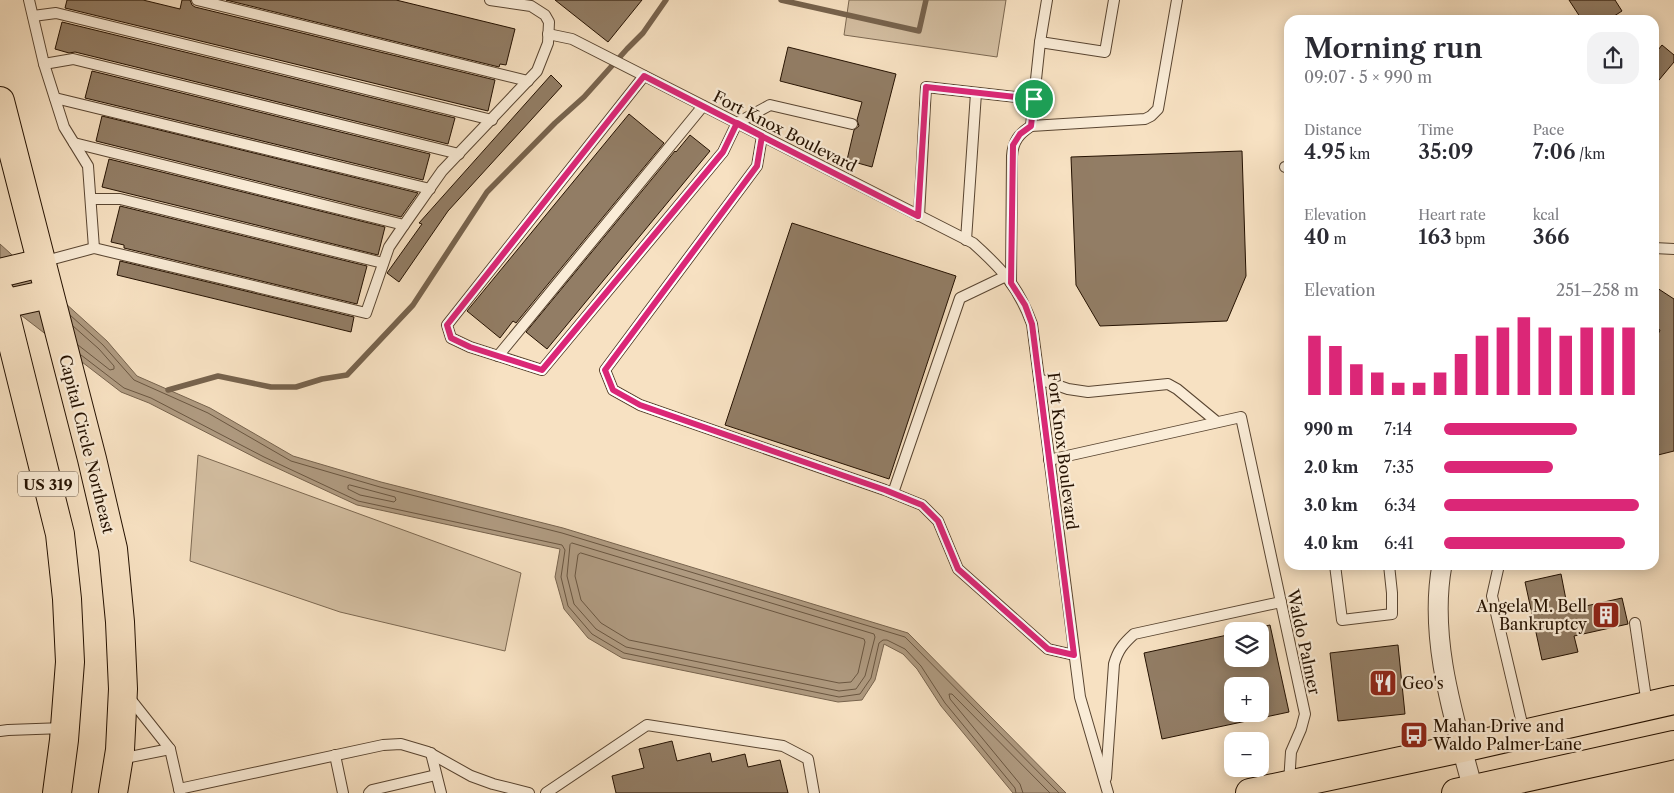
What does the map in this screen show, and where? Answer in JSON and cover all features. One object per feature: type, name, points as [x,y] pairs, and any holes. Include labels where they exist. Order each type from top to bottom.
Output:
[{"type":"main road","name":"Capital Circle Northeast","points":[[0,101],[92,459],[113,549],[120,622],[123,689],[119,759],[114,793]]},
{"type":"main road","points":[[0,273],[41,262]]},
{"type":"main road","points":[[1,301],[49,294]]},
{"type":"main road","name":"US 319","points":[[1,301],[60,534],[67,600],[70,662],[65,728],[57,793]]},
{"type":"main road","points":[[1250,793],[1674,700]]},
{"type":"main road","points":[[1468,792],[1674,745]]},
{"type":"street","points":[[1441,570],[1438,600],[1438,631],[1462,748],[1468,792]]},
{"type":"lane","points":[[29,0],[44,64],[64,127],[88,166],[94,248]]},
{"type":"lane","points":[[198,0],[528,81]]},
{"type":"lane","points":[[41,262],[94,248],[366,313],[388,247],[442,172],[537,71],[548,43],[549,22],[545,15],[531,6],[517,2],[490,0]]},
{"type":"lane","points":[[1031,126],[1040,42],[1047,0]]},
{"type":"lane","points":[[1040,42],[1105,52],[1114,0]]},
{"type":"lane","points":[[893,493],[960,298],[1009,279],[1013,145],[1020,134],[1031,126],[1145,119],[1151,116],[1158,109],[1177,0]]},
{"type":"lane","points":[[33,16],[56,13],[492,120]]},
{"type":"lane","name":"Fort Knox Boulevard","points":[[548,34],[572,39],[973,243],[999,266],[1009,279],[1025,305],[1032,324],[1080,697],[1107,788]]},
{"type":"lane","points":[[44,64],[72,59],[459,154]]},
{"type":"lane","points":[[644,76],[447,325],[451,338],[470,347],[542,370],[723,152],[737,123],[770,105],[852,124]]},
{"type":"lane","points":[[918,216],[926,87],[1034,99]]},
{"type":"lane","points":[[966,240],[976,93]]},
{"type":"lane","points":[[55,98],[430,189]]},
{"type":"lane","points":[[498,356],[703,106]]},
{"type":"lane","points":[[762,136],[757,166],[605,370],[613,390],[640,405],[893,493],[922,505],[938,521],[958,569],[1048,649],[1074,655]]},
{"type":"lane","points":[[74,143],[404,225]]},
{"type":"lane","points":[[91,199],[120,199],[383,263]]},
{"type":"lane","points":[[1659,248],[1674,248]]},
{"type":"lane","points":[[1039,379],[1068,389],[1088,392],[1168,384],[1177,389],[1217,422]]},
{"type":"lane","name":"Waldo Palmer","points":[[1217,422],[1241,416],[1305,714],[1291,752],[1289,784]]},
{"type":"lane","points":[[1049,460],[1217,422]]},
{"type":"lane","points":[[1336,570],[1342,620],[1392,614],[1390,570]]},
{"type":"lane","points":[[1498,570],[1492,596],[1525,734]]},
{"type":"lane","points":[[1107,788],[1114,664],[1122,644],[1134,634],[1281,602]]},
{"type":"lane","points":[[1635,623],[1647,706]]},
{"type":"lane","points":[[123,689],[170,749],[180,791],[335,755],[383,745],[401,744],[431,754],[471,776],[518,792],[530,793]]},
{"type":"lane","points":[[546,793],[647,725],[783,746],[808,759],[814,793]]},
{"type":"lane","points":[[0,732],[8,730],[65,728]]},
{"type":"lane","points":[[119,759],[170,749]]},
{"type":"lane","points":[[431,754],[441,793]]},
{"type":"lane","points":[[335,755],[341,791]]},
{"type":"lane","points":[[369,793],[372,790],[436,775]]},
{"type":"shaded area","points":[[849,0],[1006,0],[997,57],[844,35]]},
{"type":"shaded area","points":[[198,455],[521,573],[505,651],[340,612],[190,561]]},
{"type":"water","points":[[0,244],[107,341],[137,376],[210,408],[293,456],[381,482],[563,528],[908,633],[1066,793],[1013,793],[941,706],[917,669],[903,654],[884,644],[875,680],[862,700],[838,702],[622,658],[588,638],[564,609],[555,577],[560,549],[357,505],[262,461],[149,403],[121,392],[0,299]]},
{"type":"building","points":[[67,0],[143,0],[180,9],[182,0],[190,0],[195,7],[495,80],[488,111],[65,8]]},
{"type":"building","points":[[226,0],[396,0],[515,29],[506,65],[500,64],[499,67]]},
{"type":"building","points":[[555,0],[642,0],[608,42]]},
{"type":"building","points":[[1569,0],[1615,0],[1622,11],[1616,15],[1579,15]]},
{"type":"building","points":[[62,22],[455,118],[448,144],[75,52],[69,53],[55,49]]},
{"type":"building","points":[[1662,45],[1674,55],[1674,62],[1659,80],[1659,49]]},
{"type":"building","points":[[788,47],[896,74],[872,167],[847,160],[854,130],[859,126],[857,120],[862,102],[780,81]]},
{"type":"building","points":[[92,71],[430,154],[423,180],[85,98]]},
{"type":"building","points":[[551,75],[562,86],[448,211],[399,282],[387,273],[422,224],[419,223]]},
{"type":"building","points":[[629,114],[664,143],[516,323],[513,321],[500,338],[467,311]]},
{"type":"building","points":[[102,116],[418,193],[401,217],[96,141]]},
{"type":"building","points":[[690,135],[710,151],[547,349],[526,332]]},
{"type":"building","points":[[1242,151],[1246,276],[1227,321],[1100,326],[1076,285],[1071,157]]},
{"type":"building","points":[[109,159],[385,227],[378,255],[102,187]]},
{"type":"building","points":[[120,206],[367,266],[357,304],[124,248],[124,245],[111,242]]},
{"type":"building","points":[[792,223],[956,276],[889,479],[725,425]]},
{"type":"building","points":[[120,261],[354,317],[351,332],[117,275]]},
{"type":"building","points":[[1659,289],[1674,299],[1674,451],[1659,455],[1659,332]]},
{"type":"building","points":[[1561,574],[1568,610],[1622,598],[1628,624],[1574,636],[1578,652],[1542,660],[1525,582]]},
{"type":"building","points":[[1270,625],[1289,712],[1269,716],[1269,677],[1224,677],[1224,722],[1242,722],[1162,739],[1144,653],[1224,636],[1224,667],[1269,667]]},
{"type":"building","points":[[1398,645],[1405,714],[1338,721],[1330,653]]},
{"type":"building","points":[[672,741],[677,761],[710,753],[712,762],[745,754],[748,767],[780,760],[788,793],[616,793],[612,776],[644,768],[639,749]]},
{"type":"waterway","points":[[168,390],[218,376],[271,387],[296,387],[322,379],[347,375],[413,305],[487,192],[555,123],[584,97],[643,33],[666,0]]},
{"type":"waterway","points":[[781,0],[919,31],[926,0]]},
{"type":"place","name":"Angela M. Bell Bankruptcy","points":[[1606,615]]},
{"type":"place","name":"Geo's","points":[[1383,683]]},
{"type":"place","name":"Mahan Drive and Waldo Palmer Lane","points":[[1414,735]]},
{"type":"route","points":[[1034,99],[926,87],[918,216],[703,106],[644,76],[447,325],[451,338],[470,347],[542,370],[723,152],[737,123],[762,136],[757,166],[605,370],[613,390],[640,405],[885,490],[922,505],[938,521],[958,569],[1048,649],[1074,655],[1032,324],[1025,305],[1011,283],[1013,145],[1020,134],[1031,126],[1034,99]]}]
